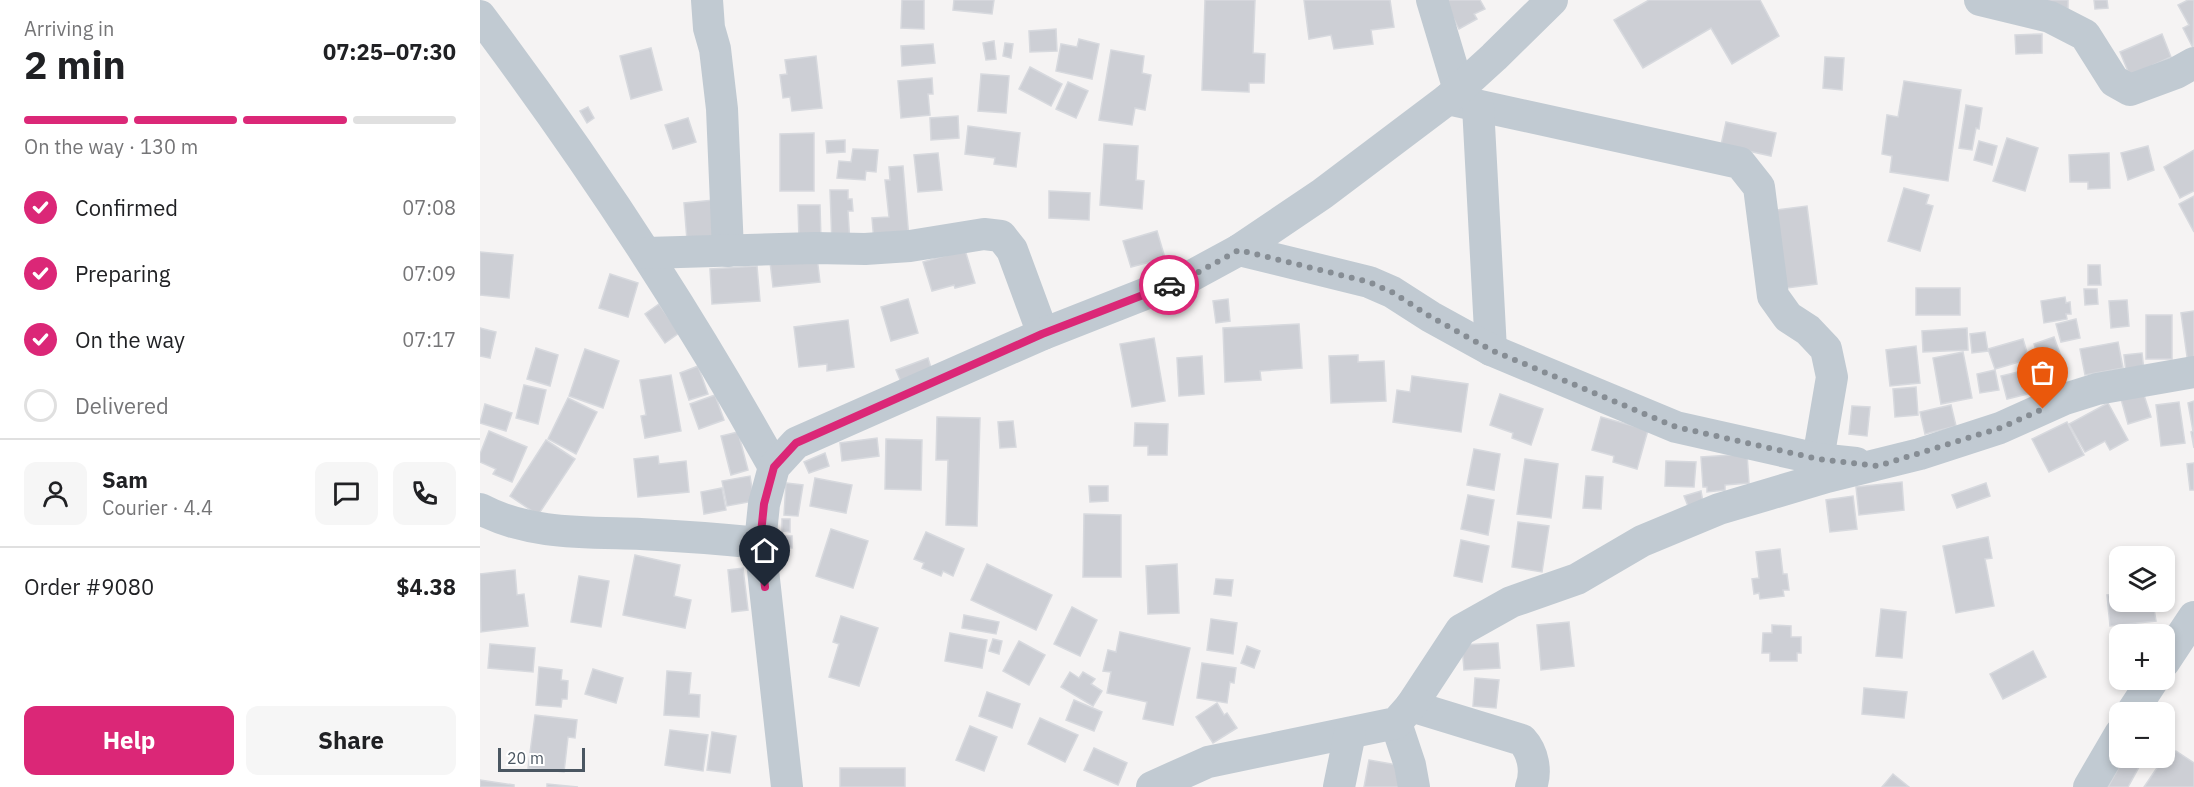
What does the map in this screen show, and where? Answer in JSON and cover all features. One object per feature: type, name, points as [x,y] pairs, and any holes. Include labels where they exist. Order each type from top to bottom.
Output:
[{"type":"street","points":[[707,0],[709,28],[715,49],[722,109],[728,251]]},
{"type":"street","points":[[1432,0],[1462,98],[1491,350]]},
{"type":"street","points":[[787,787],[760,543],[764,504],[774,467],[796,443],[1042,334],[1193,275],[1239,250],[1462,98],[1552,0]]},
{"type":"street","points":[[1980,0],[2050,17],[2085,35],[2114,81],[2130,90],[2176,73],[2194,63]]},
{"type":"street","points":[[480,16],[540,96],[647,253],[726,380],[774,467]]},
{"type":"street","points":[[1462,98],[1740,163],[1759,187],[1773,296],[1788,317],[1808,330],[1826,349],[1832,377],[1818,459]]},
{"type":"street","points":[[647,253],[864,249],[910,246],[984,234],[1001,236],[1012,250],[1042,334]]},
{"type":"street","points":[[1239,250],[1369,282],[1392,292],[1431,317],[1491,350],[1676,427],[1818,459],[1878,466]]},
{"type":"street","points":[[1414,787],[1404,715],[1461,630],[1511,602],[1577,579],[1642,541],[1719,509],[1827,477],[1878,466],[2000,428],[2065,399],[2097,389],[2194,372]]},
{"type":"street","points":[[480,509],[497,518],[531,527],[760,543]]},
{"type":"street","points":[[2175,646],[2194,617]]},
{"type":"street","points":[[1152,787],[1208,762],[1350,733],[1404,715],[1522,740],[1530,749],[1533,761],[1531,787]]},
{"type":"street","points":[[1339,787],[1350,733]]},
{"type":"street","points":[[2089,787],[2109,753]]},
{"type":"building","points":[[902,0],[924,0],[924,29],[901,28]]},
{"type":"building","points":[[954,0],[994,0],[992,14],[953,10]]},
{"type":"building","points":[[1205,0],[1255,0],[1253,53],[1265,54],[1264,83],[1249,83],[1249,92],[1202,90]]},
{"type":"building","points":[[1304,0],[1390,0],[1394,27],[1371,30],[1373,44],[1334,49],[1331,35],[1309,39]]},
{"type":"building","points":[[1444,0],[1480,0],[1485,9],[1474,14],[1477,19],[1459,29]]},
{"type":"building","points":[[1649,0],[1760,0],[1779,36],[1732,64],[1711,28],[1643,68],[1614,20]]},
{"type":"building","points":[[2040,0],[2068,0],[2068,8],[2040,9]]},
{"type":"building","points":[[2094,0],[2107,0],[2108,8],[2095,9]]},
{"type":"building","points":[[2194,0],[2193,48],[2183,28],[2189,25],[2178,5]]},
{"type":"building","points":[[1056,29],[1057,51],[1030,52],[1029,31]]},
{"type":"building","points":[[2042,34],[2042,53],[2016,54],[2015,35]]},
{"type":"building","points":[[2162,34],[2171,57],[2153,65],[2156,71],[2132,81],[2120,52]]},
{"type":"building","points":[[1079,39],[1099,44],[1092,79],[1056,71],[1061,44],[1077,47]]},
{"type":"building","points":[[994,41],[996,59],[986,60],[983,43]]},
{"type":"building","points":[[1005,43],[1013,44],[1011,58],[1003,56]]},
{"type":"building","points":[[933,44],[935,63],[902,66],[901,46]]},
{"type":"building","points":[[651,48],[662,90],[631,99],[620,56]]},
{"type":"building","points":[[1111,50],[1144,56],[1142,73],[1151,75],[1145,110],[1135,108],[1132,125],[1099,120]]},
{"type":"building","points":[[816,56],[822,108],[792,111],[790,97],[783,98],[780,75],[787,74],[785,60]]},
{"type":"building","points":[[1825,57],[1844,58],[1842,90],[1823,88]]},
{"type":"building","points":[[1030,67],[1062,84],[1051,106],[1019,89]]},
{"type":"building","points":[[981,74],[1009,76],[1006,113],[978,111]]},
{"type":"building","points":[[932,78],[933,94],[928,94],[930,115],[901,118],[898,81]]},
{"type":"building","points":[[1904,81],[1961,90],[1948,181],[1890,172],[1892,156],[1882,154],[1887,115],[1898,117]]},
{"type":"building","points":[[1068,82],[1088,91],[1076,118],[1056,109]]},
{"type":"building","points":[[1966,105],[1982,108],[1979,129],[1976,128],[1972,150],[1959,148]]},
{"type":"building","points":[[588,107],[594,118],[587,123],[580,111]]},
{"type":"building","points":[[958,116],[959,138],[931,140],[930,118]]},
{"type":"building","points":[[688,118],[696,142],[673,149],[665,125]]},
{"type":"building","points":[[1726,122],[1776,133],[1771,156],[1721,145]]},
{"type":"building","points":[[968,126],[1020,133],[1016,167],[994,164],[995,158],[965,154]]},
{"type":"building","points":[[814,133],[814,191],[780,191],[780,134]]},
{"type":"building","points":[[2007,138],[2038,148],[2025,191],[1993,181]]},
{"type":"building","points":[[845,140],[845,152],[827,153],[826,141]]},
{"type":"building","points":[[1979,141],[1997,146],[1992,165],[1974,160]]},
{"type":"building","points":[[1104,144],[1138,146],[1136,180],[1144,181],[1142,209],[1100,205]]},
{"type":"building","points":[[2148,146],[2154,170],[2128,180],[2121,153]]},
{"type":"building","points":[[853,149],[878,150],[876,172],[866,171],[865,180],[837,178],[839,161],[851,162]]},
{"type":"building","points":[[2194,150],[2194,191],[2180,198],[2164,167]]},
{"type":"building","points":[[938,153],[942,190],[918,192],[914,155]]},
{"type":"building","points":[[2109,153],[2110,188],[2088,189],[2088,182],[2070,182],[2069,155]]},
{"type":"building","points":[[903,166],[909,239],[874,242],[872,218],[889,217],[885,180],[890,180],[889,167]]},
{"type":"building","points":[[1904,188],[1929,195],[1926,204],[1933,206],[1920,251],[1888,241]]},
{"type":"building","points":[[830,190],[848,190],[848,199],[852,199],[853,211],[848,211],[850,244],[832,245]]},
{"type":"building","points":[[1049,191],[1090,193],[1089,220],[1049,218]]},
{"type":"building","points":[[2194,196],[2194,232],[2179,204]]},
{"type":"building","points":[[714,200],[716,237],[687,240],[684,203]]},
{"type":"building","points":[[798,205],[820,205],[821,240],[799,240]]},
{"type":"building","points":[[1807,206],[1817,284],[1779,289],[1769,211]]},
{"type":"building","points":[[1157,231],[1165,258],[1131,267],[1123,241]]},
{"type":"building","points":[[965,250],[975,283],[955,288],[954,285],[932,291],[923,262]]},
{"type":"building","points":[[480,252],[513,255],[509,298],[480,295]]},
{"type":"building","points":[[817,257],[820,282],[773,287],[770,262]]},
{"type":"building","points":[[2088,265],[2100,265],[2101,285],[2088,285]]},
{"type":"building","points":[[757,266],[760,301],[712,304],[710,269]]},
{"type":"building","points":[[610,274],[638,283],[628,317],[599,308]]},
{"type":"building","points":[[1916,288],[1960,288],[1960,315],[1916,315]]},
{"type":"building","points":[[2084,289],[2097,289],[2098,304],[2085,305]]},
{"type":"building","points":[[2065,297],[2066,303],[2070,302],[2071,314],[2066,314],[2067,319],[2044,323],[2041,301]]},
{"type":"building","points":[[908,299],[918,333],[891,341],[881,307]]},
{"type":"building","points":[[1228,299],[1230,321],[1216,323],[1213,301]]},
{"type":"building","points":[[2127,300],[2129,326],[2111,328],[2109,301]]},
{"type":"building","points":[[659,304],[679,333],[665,343],[645,314]]},
{"type":"building","points":[[2194,311],[2194,363],[2188,364],[2181,313]]},
{"type":"building","points":[[2146,315],[2172,315],[2172,359],[2146,359]]},
{"type":"building","points":[[2076,319],[2080,338],[2061,342],[2056,324]]},
{"type":"building","points":[[848,320],[854,367],[827,371],[827,364],[799,367],[794,327]]},
{"type":"building","points":[[1299,324],[1302,368],[1260,371],[1261,380],[1225,382],[1223,328]]},
{"type":"building","points":[[480,328],[496,332],[490,358],[480,356]]},
{"type":"building","points":[[1967,328],[1968,350],[1923,352],[1922,331]]},
{"type":"building","points":[[1985,332],[1988,351],[1972,353],[1970,334]]},
{"type":"building","points":[[2054,337],[2067,373],[2046,380],[2034,344]]},
{"type":"building","points":[[1154,338],[1165,401],[1132,407],[1120,344]]},
{"type":"building","points":[[2023,339],[2029,359],[1995,369],[1988,349]]},
{"type":"building","points":[[2118,342],[2123,368],[2085,375],[2080,349]]},
{"type":"building","points":[[1916,346],[1920,383],[1890,386],[1886,350]]},
{"type":"building","points":[[536,348],[558,355],[550,386],[527,379]]},
{"type":"building","points":[[585,349],[619,361],[603,408],[569,396]]},
{"type":"building","points":[[1963,352],[1972,398],[1941,404],[1933,358]]},
{"type":"building","points":[[2142,353],[2144,370],[2126,372],[2124,355]]},
{"type":"building","points":[[1358,355],[1358,362],[1384,361],[1386,401],[1331,403],[1329,356]]},
{"type":"building","points":[[1202,356],[1204,394],[1179,396],[1177,358]]},
{"type":"building","points":[[928,358],[932,371],[901,382],[896,370]]},
{"type":"building","points":[[698,366],[708,394],[689,400],[680,373]]},
{"type":"building","points":[[2038,367],[2044,390],[2007,399],[2001,376]]},
{"type":"building","points":[[1995,370],[1999,390],[1980,393],[1977,374]]},
{"type":"building","points":[[671,375],[681,431],[645,438],[641,416],[646,415],[640,380]]},
{"type":"building","points":[[1412,376],[1468,384],[1461,432],[1393,422],[1397,390],[1410,392]]},
{"type":"building","points":[[524,385],[546,390],[538,424],[516,418]]},
{"type":"building","points":[[1916,387],[1918,415],[1895,417],[1893,389]]},
{"type":"building","points":[[2143,392],[2151,417],[2128,424],[2121,399]]},
{"type":"building","points":[[1500,394],[1543,409],[1531,445],[1512,438],[1513,433],[1490,425]]},
{"type":"building","points":[[715,395],[724,420],[699,429],[690,404]]},
{"type":"building","points":[[568,398],[597,412],[576,454],[548,439]]},
{"type":"building","points":[[2194,401],[2194,448],[2188,403]]},
{"type":"building","points":[[2179,402],[2185,443],[2161,446],[2156,405]]},
{"type":"building","points":[[2108,403],[2128,440],[2110,450],[2105,441],[2085,452],[2069,424]]},
{"type":"building","points":[[485,404],[512,413],[506,431],[480,423]]},
{"type":"building","points":[[1951,405],[1956,426],[1925,434],[1920,412]]},
{"type":"building","points":[[1852,406],[1870,407],[1867,436],[1849,434]]},
{"type":"building","points":[[937,417],[980,418],[977,526],[946,525],[948,460],[936,460]]},
{"type":"building","points":[[1601,417],[1648,430],[1637,469],[1613,462],[1614,456],[1592,450]]},
{"type":"building","points":[[1013,421],[1016,447],[1000,448],[998,422]]},
{"type":"building","points":[[2067,422],[2084,455],[2049,472],[2032,439]]},
{"type":"building","points":[[1135,423],[1168,424],[1167,455],[1148,455],[1148,446],[1134,446]]},
{"type":"building","points":[[489,431],[527,447],[512,482],[493,474],[496,469],[480,462],[480,454]]},
{"type":"building","points":[[738,432],[748,470],[731,475],[721,436]]},
{"type":"building","points":[[877,438],[879,456],[842,461],[840,443]]},
{"type":"building","points":[[886,439],[922,440],[921,490],[885,489]]},
{"type":"building","points":[[546,440],[575,459],[538,515],[510,496]]},
{"type":"building","points":[[1474,449],[1500,454],[1494,490],[1467,485]]},
{"type":"building","points":[[825,453],[829,466],[809,473],[804,462]]},
{"type":"building","points":[[1747,454],[1749,483],[1725,485],[1725,490],[1707,492],[1707,487],[1703,487],[1701,457]]},
{"type":"building","points":[[658,456],[659,464],[686,461],[689,492],[638,497],[634,459]]},
{"type":"building","points":[[1525,459],[1558,464],[1551,518],[1517,514]]},
{"type":"building","points":[[1666,461],[1696,462],[1694,487],[1665,486]]},
{"type":"building","points":[[2194,463],[2194,490],[2190,490],[2187,464]]},
{"type":"building","points":[[750,476],[754,501],[727,506],[722,481]]},
{"type":"building","points":[[1586,476],[1603,477],[1601,509],[1583,508]]},
{"type":"building","points":[[815,478],[852,485],[846,513],[810,506]]},
{"type":"building","points":[[1902,482],[1904,510],[1859,515],[1856,487]]},
{"type":"building","points":[[786,483],[803,485],[798,516],[784,515]]},
{"type":"building","points":[[1986,483],[1990,496],[1957,508],[1952,495]]},
{"type":"building","points":[[1089,486],[1108,486],[1108,501],[1090,502]]},
{"type":"building","points":[[722,488],[726,510],[704,514],[701,492]]},
{"type":"building","points":[[1701,491],[1703,502],[1688,506],[1684,496]]},
{"type":"building","points":[[1468,495],[1494,500],[1488,535],[1461,529]]},
{"type":"building","points":[[1853,496],[1857,529],[1830,532],[1826,500]]},
{"type":"building","points":[[1084,514],[1121,515],[1121,577],[1083,577]]},
{"type":"building","points":[[782,519],[790,519],[790,532],[782,531]]},
{"type":"building","points":[[1518,522],[1549,526],[1542,572],[1512,567]]},
{"type":"building","points":[[831,529],[868,541],[853,588],[816,576]]},
{"type":"building","points":[[926,532],[964,549],[953,576],[943,571],[941,576],[922,568],[924,563],[914,559]]},
{"type":"building","points":[[779,536],[792,536],[792,548],[779,547]]},
{"type":"building","points":[[1988,537],[1992,558],[1985,559],[1994,606],[1956,613],[1943,546]]},
{"type":"building","points":[[1461,540],[1489,546],[1482,582],[1454,576]]},
{"type":"building","points":[[1780,549],[1783,574],[1787,574],[1789,590],[1783,590],[1784,596],[1760,599],[1759,593],[1754,594],[1752,579],[1759,578],[1756,552]]},
{"type":"building","points":[[635,555],[680,565],[674,596],[691,600],[685,628],[623,615]]},
{"type":"building","points":[[987,564],[1052,595],[1036,630],[971,600]]},
{"type":"building","points":[[1177,564],[1179,613],[1148,614],[1146,566]]},
{"type":"building","points":[[743,568],[748,610],[732,612],[728,570]]},
{"type":"building","points":[[515,570],[517,595],[524,594],[528,626],[481,632],[480,574]]},
{"type":"building","points":[[579,576],[609,581],[601,627],[571,622]]},
{"type":"building","points":[[1216,579],[1233,580],[1231,596],[1214,594]]},
{"type":"building","points":[[2107,595],[2109,595],[2109,612],[2155,612],[2156,621],[2110,624]]},
{"type":"building","points":[[1072,607],[1097,620],[1080,656],[1054,644]]},
{"type":"building","points":[[1881,609],[1906,612],[1902,658],[1876,656]]},
{"type":"building","points":[[964,615],[999,622],[996,634],[962,628]]},
{"type":"building","points":[[841,616],[878,628],[859,686],[829,677],[839,644],[833,642]]},
{"type":"building","points":[[1211,619],[1237,623],[1233,654],[1207,650]]},
{"type":"building","points":[[1569,622],[1574,666],[1541,670],[1537,625]]},
{"type":"building","points":[[1772,625],[1791,626],[1791,637],[1801,637],[1801,653],[1797,653],[1797,661],[1770,661],[1770,653],[1762,653],[1763,633],[1772,633]]},
{"type":"building","points":[[1120,632],[1190,648],[1173,725],[1143,719],[1147,702],[1107,693],[1111,672],[1103,671],[1108,650],[1116,652]]},
{"type":"building","points":[[950,633],[987,640],[982,668],[945,661]]},
{"type":"building","points":[[993,639],[1002,641],[999,654],[989,651]]},
{"type":"building","points":[[1019,641],[1045,655],[1029,685],[1003,671]]},
{"type":"building","points":[[1498,643],[1500,668],[1464,670],[1462,645]]},
{"type":"building","points":[[490,644],[535,648],[533,672],[488,668]]},
{"type":"building","points":[[1247,646],[1260,651],[1254,668],[1241,663]]},
{"type":"building","points":[[2033,651],[2046,677],[2003,699],[1990,674]]},
{"type":"building","points":[[1202,663],[1236,668],[1234,683],[1230,682],[1227,703],[1197,698]]},
{"type":"building","points":[[539,667],[562,670],[561,680],[568,681],[567,699],[562,699],[561,707],[536,705]]},
{"type":"building","points":[[593,669],[623,678],[616,703],[585,694]]},
{"type":"building","points":[[667,671],[691,673],[689,694],[700,695],[699,717],[664,715]]},
{"type":"building","points":[[1070,672],[1079,678],[1083,672],[1095,679],[1091,684],[1102,691],[1093,706],[1061,687]]},
{"type":"building","points":[[1475,678],[1499,680],[1496,708],[1473,706]]},
{"type":"building","points":[[1864,688],[1907,692],[1904,718],[1862,714]]},
{"type":"building","points":[[987,692],[1020,704],[1012,728],[979,716]]},
{"type":"building","points":[[1074,700],[1102,712],[1094,731],[1066,720]]},
{"type":"building","points":[[1217,703],[1224,715],[1227,713],[1237,728],[1213,743],[1196,717]]},
{"type":"building","points":[[535,715],[577,720],[575,738],[568,737],[564,772],[528,768]]},
{"type":"building","points":[[1040,718],[1078,735],[1065,762],[1028,744]]},
{"type":"building","points":[[970,726],[997,737],[984,771],[956,760]]},
{"type":"building","points":[[670,730],[708,735],[703,771],[665,765]]},
{"type":"building","points":[[712,732],[736,736],[730,773],[707,770]]},
{"type":"building","points":[[1094,748],[1127,763],[1118,785],[1084,770]]},
{"type":"building","points":[[2176,751],[2194,763],[2194,787],[2144,787],[2157,768],[2175,768]]},
{"type":"building","points":[[1369,760],[1403,766],[1400,787],[1364,787]]},
{"type":"building","points":[[840,768],[905,768],[905,787],[840,787]]},
{"type":"building","points":[[2118,768],[2138,768],[2128,787],[2108,787]]},
{"type":"building","points":[[1893,774],[1909,787],[1882,787]]},
{"type":"building","points":[[480,780],[514,785],[514,787],[480,787]]},
{"type":"building","points":[[547,784],[578,787],[547,787]]},
{"type":"way so far","points":[[1169,285],[1239,250],[1369,282],[1392,292],[1431,317],[1491,350],[1676,427],[1818,459],[1878,466],[2000,428],[2043,409]]},
{"type":"route","points":[[765,587],[760,543],[764,504],[774,467],[796,443],[1042,334],[1169,285]]}]
